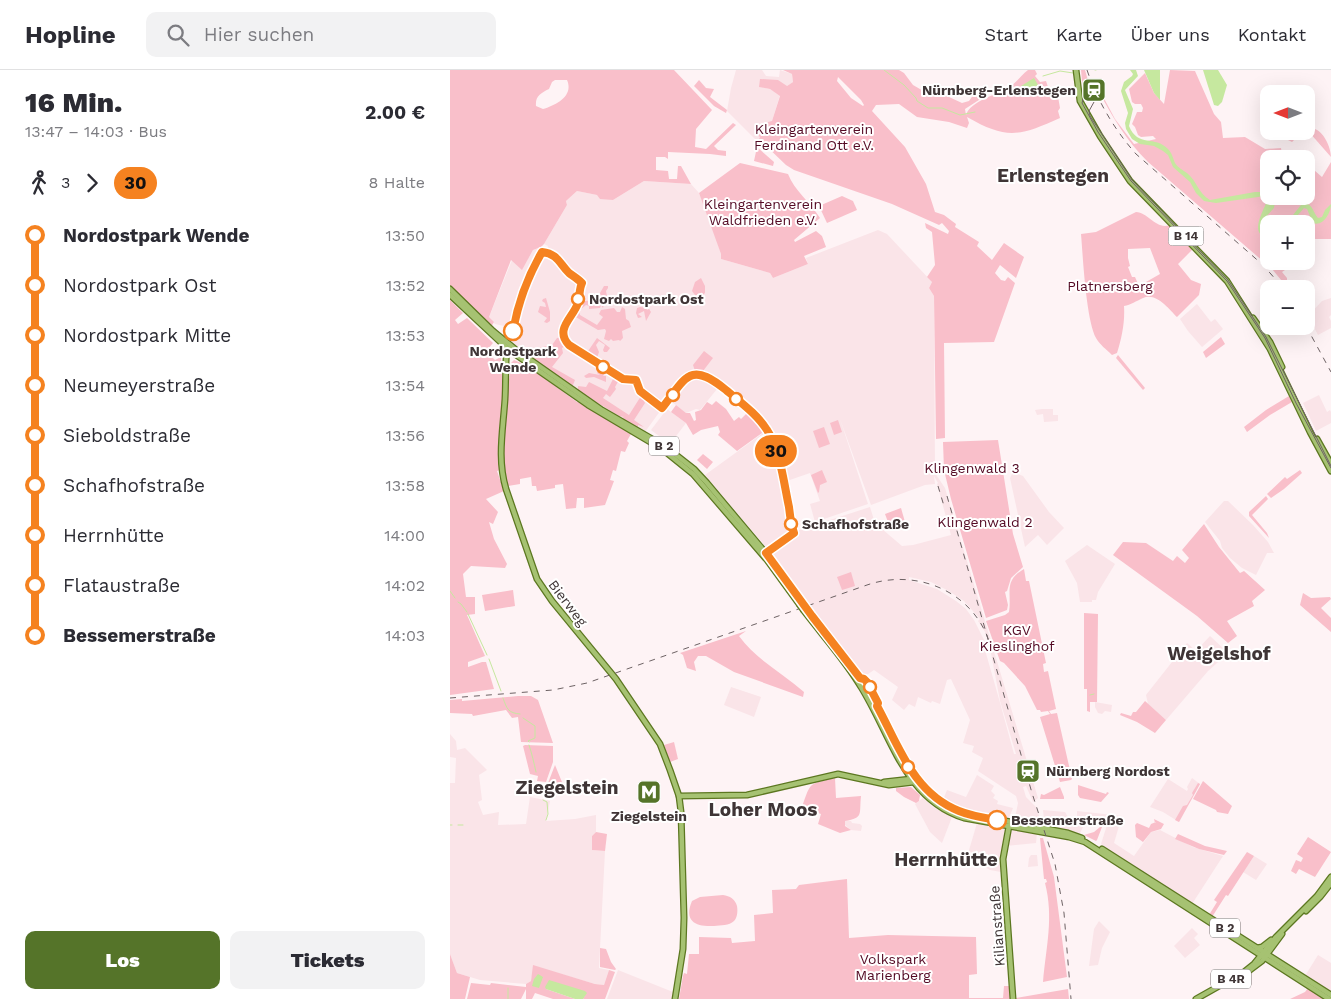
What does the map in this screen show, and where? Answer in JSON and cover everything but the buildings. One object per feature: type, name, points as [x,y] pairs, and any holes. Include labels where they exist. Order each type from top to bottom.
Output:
[{"type":"main road","name":"B 14","points":[[1077,70],[1082,99],[1094,125],[1131,179],[1225,276],[1268,343],[1312,433],[1331,464]]},
{"type":"main road","name":"B 2","points":[[450,289],[509,348],[585,398],[659,443],[691,467],[707,483],[770,558],[800,603]]},
{"type":"main road","name":"B 2","points":[[450,295],[519,357],[602,414],[662,449],[693,474],[768,561],[860,678],[879,710],[905,766],[929,799],[948,812],[964,818],[997,822],[1083,841],[1265,955]]},
{"type":"main road","name":"Bierweg","points":[[506,369],[509,348]]},
{"type":"main road","name":"Bierweg","points":[[509,348],[500,445],[504,480],[538,579],[543,590],[612,673],[657,739],[668,763],[678,796],[682,827],[684,923],[683,949],[675,999]]},
{"type":"main road","points":[[508,361],[513,357],[519,357]]},
{"type":"main road","name":"B 14","points":[[1316,440],[1331,471]]},
{"type":"main road","points":[[678,796],[729,797],[749,795],[838,774],[879,783],[914,780]]},
{"type":"main road","name":"Kilianstraße","points":[[1010,825],[1004,858],[1013,999]]},
{"type":"main road","name":"B 4R","points":[[1196,999],[1244,972],[1265,955],[1275,938],[1317,895],[1331,877]]},
{"type":"main road","name":"B 4R","points":[[1201,999],[1252,970],[1283,933],[1319,898],[1331,883]]},
{"type":"main road","name":"B 2","points":[[1227,931],[1258,948],[1265,955]]},
{"type":"main road","points":[[1258,948],[1275,938]]},
{"type":"main road","points":[[1265,955],[1331,995]]},
{"type":"main road","points":[[1265,955],[1329,999]]},
{"type":"shaded area","points":[[736,70],[762,70],[766,76],[779,77],[780,70],[792,74],[793,82],[787,86],[759,87],[770,89],[780,95],[772,121],[756,136],[761,137],[757,141],[727,111]]},
{"type":"shaded area","points":[[1130,70],[1136,70],[1138,76],[1125,90],[1133,109],[1129,126],[1137,137],[1158,143],[1168,149],[1176,165],[1190,176],[1203,194],[1210,200],[1255,192],[1260,192],[1260,197],[1216,203],[1204,201],[1196,193],[1190,182],[1173,167],[1168,155],[1154,146],[1140,144],[1132,139],[1126,129],[1125,123],[1128,113],[1121,91],[1124,82],[1133,74]]},
{"type":"shaded area","points":[[1144,70],[1160,70],[1160,100],[1154,93]]},
{"type":"shaded area","points":[[1203,70],[1218,70],[1227,85],[1222,102],[1218,106],[1214,105]]},
{"type":"shaded area","points":[[1034,78],[1038,85],[1025,92],[1021,86]]},
{"type":"shaded area","points":[[644,181],[691,184],[699,193],[708,214],[721,259],[770,273],[773,278],[808,264],[806,258],[878,230],[887,234],[932,282],[929,288],[934,296],[935,473],[945,488],[1038,798],[1033,802],[1026,786],[1023,787],[1026,797],[1036,807],[1043,828],[1016,821],[1018,803],[1016,796],[978,771],[983,758],[972,752],[974,746],[963,743],[970,720],[951,679],[947,680],[940,704],[932,701],[931,703],[918,697],[915,707],[909,704],[904,710],[892,700],[898,687],[874,670],[865,676],[850,656],[845,654],[766,547],[705,475],[767,430],[747,407],[704,372],[694,372],[684,378],[645,432],[575,388],[512,344],[518,311],[540,255],[546,251],[548,246],[544,244],[567,205],[566,201],[577,191],[613,200]],"holes":[[[840,419],[871,505],[925,485],[935,484],[934,476],[938,483],[951,535],[902,546],[875,523],[870,507],[793,532],[781,471],[784,482],[810,473],[820,501],[810,504],[815,522],[868,504]],[[909,577],[931,582],[949,591],[964,601],[980,619],[978,621],[985,632],[990,648],[1000,701],[1016,754],[1014,754],[985,650],[987,646],[974,620],[966,609],[956,601],[937,589],[909,580]]]},
{"type":"shaded area","points":[[1331,204],[1326,218],[1317,224],[1315,224],[1315,215],[1310,215],[1307,209],[1304,208],[1298,215],[1293,215],[1301,205],[1309,205],[1318,218],[1322,217],[1325,210]]},
{"type":"shaded area","points":[[1265,205],[1274,205],[1268,215],[1261,215]]},
{"type":"shaded area","points":[[1260,217],[1260,233],[1258,228]]},
{"type":"shaded area","points":[[541,247],[520,295],[509,327],[495,324],[489,317],[512,260],[522,269],[533,250]]},
{"type":"shaded area","points":[[1331,298],[1331,315],[1329,317],[1331,328],[1318,335],[1315,329],[1315,308],[1322,301]]},
{"type":"shaded area","points":[[1197,304],[1211,322],[1215,319],[1223,329],[1202,347],[1180,319]]},
{"type":"shaded area","points":[[698,376],[707,379],[717,389],[700,410],[696,409],[686,413],[672,402],[689,380]]},
{"type":"shaded area","points":[[1319,395],[1327,412],[1330,410],[1331,412],[1331,423],[1316,431],[1303,403]]},
{"type":"shaded area","points":[[667,409],[686,423],[670,444],[651,430]]},
{"type":"shaded area","points":[[1053,409],[1053,415],[1058,415],[1058,421],[1044,422],[1043,414],[1037,415],[1035,410]]},
{"type":"shaded area","points":[[1013,472],[1023,476],[1049,512],[1064,528],[1047,545],[1038,535],[1025,547],[1010,478]]},
{"type":"shaded area","points":[[1224,501],[1228,501],[1253,525],[1268,542],[1274,553],[1267,553],[1256,575],[1242,568],[1230,558],[1205,522]]},
{"type":"shaded area","points":[[1087,545],[1115,564],[1098,592],[1096,600],[1080,602],[1077,583],[1065,561]]},
{"type":"shaded area","points":[[1210,636],[1226,651],[1226,655],[1208,671],[1166,720],[1148,704],[1146,695],[1187,643],[1196,651]]},
{"type":"shaded area","points":[[731,687],[761,697],[754,717],[724,705]]},
{"type":"shaded area","points":[[1095,702],[1112,705],[1111,712],[1098,713]]},
{"type":"shaded area","points":[[450,734],[456,741],[457,750],[465,748],[487,770],[479,775],[482,800],[478,802],[483,815],[499,812],[498,825],[526,824],[530,797],[550,801],[546,821],[596,815],[596,832],[592,836],[592,850],[605,851],[599,968],[609,970],[604,985],[534,966],[531,981],[526,984],[480,980],[457,973],[450,954],[450,783],[455,783],[456,758],[450,757]]},
{"type":"shaded area","points":[[977,775],[994,786],[991,791],[995,795],[993,798],[998,801],[997,804],[1013,808],[1008,820],[968,813],[943,800],[947,790],[966,797]]},
{"type":"shaded area","points":[[1192,778],[1200,784],[1179,822],[1163,812],[1150,807],[1168,779],[1187,791]]},
{"type":"shaded area","points":[[923,798],[933,807],[952,817],[942,843],[930,832],[915,804]]},
{"type":"shaded area","points":[[1043,810],[1065,812],[1071,822],[1083,827],[1080,833],[1045,828]]},
{"type":"shaded area","points":[[1077,811],[1122,816],[1114,843],[1134,856],[1151,832],[1160,830],[1193,847],[1223,856],[1192,904],[1101,844],[1107,825],[1077,818]]},
{"type":"shaded area","points":[[845,821],[860,824],[862,826],[861,831],[851,830],[845,825]]},
{"type":"shaded area","points":[[977,823],[1006,831],[1001,872],[990,870],[967,857]]},
{"type":"shaded area","points":[[1012,830],[1037,833],[1036,843],[1006,846]]},
{"type":"shaded area","points":[[1031,855],[1037,855],[1038,866],[1028,867]]},
{"type":"shaded area","points":[[1254,856],[1267,864],[1256,880],[1243,872]]},
{"type":"shaded area","points":[[1099,921],[1110,932],[1102,948],[1098,965],[1089,966],[1094,929]]},
{"type":"shaded area","points":[[1192,928],[1198,934],[1194,938],[1200,945],[1185,958],[1174,946]]},
{"type":"shaded area","points":[[1318,955],[1331,963],[1331,992],[1305,976]]},
{"type":"shaded area","points":[[618,970],[673,992],[672,999],[607,999]]},
{"type":"shaded area","points":[[538,974],[543,977],[539,988],[532,986]]},
{"type":"shaded area","points":[[549,980],[587,993],[583,999],[575,999],[546,989],[545,987]]},
{"type":"green space","points":[[450,70],[674,70],[712,110],[696,129],[695,147],[706,149],[733,123],[736,125],[714,146],[718,150],[726,151],[726,156],[668,152],[668,159],[656,157],[656,170],[668,171],[669,179],[677,179],[678,166],[681,166],[691,184],[644,181],[613,200],[600,199],[597,195],[577,191],[566,201],[567,205],[544,244],[533,250],[522,270],[511,260],[489,317],[494,322],[491,327],[450,287]],"holes":[[[555,80],[567,80],[568,91],[562,99],[543,109],[536,106],[538,97],[549,89],[552,82]]]},
{"type":"green space","name":"Kleingartenverein Ferdinand Ott e.V.","points":[[783,70],[899,70],[904,73],[913,85],[932,96],[936,91],[962,103],[969,101],[974,94],[981,96],[982,98],[965,109],[966,115],[973,106],[985,98],[1010,87],[1028,70],[1035,70],[1037,74],[1035,76],[1040,82],[1046,81],[1049,90],[1057,91],[1060,118],[1024,132],[1003,132],[967,117],[969,123],[967,128],[949,122],[917,117],[899,104],[876,105],[872,111],[905,147],[926,184],[935,212],[944,215],[956,224],[955,227],[979,242],[977,246],[992,260],[1004,243],[1024,257],[1016,278],[1000,265],[995,273],[1001,280],[1005,281],[1008,277],[1015,283],[994,342],[944,343],[945,438],[936,439],[934,296],[929,288],[932,282],[927,277],[935,265],[932,232],[926,228],[925,223],[948,234],[949,231],[942,223],[939,225],[892,204],[794,170],[786,165],[759,139],[760,137],[756,135],[764,123],[772,121],[780,96],[770,89],[759,87],[760,79],[778,80],[787,86],[793,82],[792,74]],"holes":[[[838,77],[861,100],[863,106],[851,98],[837,81]]]},
{"type":"green space","points":[[1081,70],[1085,70],[1091,91],[1089,93],[1088,91],[1083,92]]},
{"type":"green space","points":[[1170,70],[1195,71],[1214,114],[1221,122],[1223,138],[1245,137],[1265,149],[1281,148],[1281,150],[1260,150],[1260,205],[1315,205],[1315,171],[1322,177],[1331,162],[1331,239],[1315,239],[1315,215],[1260,215],[1260,259],[1148,162],[1120,128],[1098,90],[1115,119],[1134,144],[1156,139],[1153,136],[1141,137],[1132,124],[1137,112],[1142,112],[1143,108],[1141,104],[1132,102],[1129,89],[1145,73],[1154,93],[1164,104]]},
{"type":"green space","points":[[699,80],[706,88],[714,89],[710,97],[727,110],[726,113],[714,106],[694,86]]},
{"type":"green space","points":[[1315,129],[1324,137],[1331,157],[1315,139]]},
{"type":"green space","points":[[757,147],[774,162],[773,166],[754,161]]},
{"type":"green space","name":"Kleingartenverein Waldfrieden e.V.","points":[[740,163],[788,174],[794,185],[820,218],[794,240],[795,242],[816,231],[822,236],[826,247],[804,256],[808,264],[773,278],[770,273],[721,259],[721,254],[699,193]]},
{"type":"green space","points":[[842,196],[853,201],[857,210],[827,223],[819,206]]},
{"type":"green space","name":"Platnersberg","points":[[1136,212],[1161,225],[1170,225],[1194,248],[1178,264],[1191,280],[1201,284],[1199,295],[1177,317],[1162,302],[1153,297],[1143,298],[1124,306],[1124,324],[1120,341],[1117,353],[1112,355],[1096,338],[1087,303],[1081,234],[1096,232]],"holes":[[[1150,248],[1160,274],[1139,286],[1135,277],[1132,277],[1128,267],[1130,266],[1128,249]]]},
{"type":"green space","points":[[1273,270],[1285,270],[1282,272],[1287,280],[1281,280]]},
{"type":"green space","points":[[701,278],[705,286],[705,293],[698,299],[692,291],[695,282]]},
{"type":"green space","points":[[604,286],[608,286],[608,288],[606,291],[607,296],[602,302],[604,304],[603,308],[601,305],[600,308],[589,309],[589,306],[586,305],[581,309],[577,309],[580,301],[598,301],[601,299],[600,293]]},
{"type":"green space","points":[[546,298],[550,312],[550,321],[547,323],[544,322],[547,318],[538,312],[540,306],[546,307],[542,301]]},
{"type":"green space","points":[[450,300],[463,313],[455,320],[458,324],[467,318],[493,343],[486,351],[495,360],[501,357],[503,396],[499,435],[500,470],[497,471],[504,491],[486,499],[498,512],[493,524],[489,522],[494,539],[507,564],[505,568],[471,566],[463,574],[466,597],[475,597],[475,614],[467,615],[485,656],[468,662],[468,667],[486,662],[494,689],[450,695]]},
{"type":"green space","points":[[622,307],[625,309],[626,319],[631,327],[622,331],[623,338],[620,341],[604,339],[605,329],[598,330],[574,316],[575,312],[579,312],[580,315],[597,325],[603,317],[599,314],[601,310],[614,308],[617,312],[620,312]]},
{"type":"green space","points":[[637,308],[649,309],[651,312],[646,321],[644,311],[638,314],[642,317],[638,318],[636,313]]},
{"type":"green space","points":[[562,337],[565,346],[562,348],[563,353],[552,367],[575,380],[573,385],[569,385],[534,360],[539,348],[549,347],[557,338]]},
{"type":"green space","points":[[1221,337],[1225,344],[1206,358],[1203,352]]},
{"type":"green space","points":[[597,338],[610,348],[607,352],[604,352],[605,345],[599,341],[596,345],[599,352],[596,361],[586,354]]},
{"type":"green space","points":[[704,351],[713,358],[703,371],[695,371],[693,365]]},
{"type":"green space","points":[[1118,355],[1145,388],[1143,390],[1116,358]]},
{"type":"green space","points":[[514,360],[528,366],[577,402],[580,401],[631,434],[627,441],[629,443],[625,452],[621,451],[616,471],[613,470],[610,480],[614,481],[605,505],[584,508],[584,498],[577,498],[576,508],[566,509],[563,484],[555,485],[555,488],[537,491],[536,486],[532,486],[531,477],[520,479],[520,484],[508,486],[504,457],[504,425],[511,363]]},
{"type":"green space","points":[[599,370],[605,373],[603,376],[606,376],[606,382],[594,377],[586,378],[584,376],[589,373],[600,375],[597,373]]},
{"type":"green space","points":[[614,377],[619,380],[615,387],[616,389],[610,397],[606,394],[603,398],[629,415],[641,396],[645,399],[645,403],[634,420],[644,427],[638,425],[638,428],[620,419],[624,417],[619,416],[578,391],[578,386],[586,387],[589,382],[607,391]]},
{"type":"green space","points":[[1289,396],[1292,402],[1247,432],[1244,427],[1266,410]]},
{"type":"green space","points":[[716,401],[726,409],[734,421],[739,417],[741,419],[747,413],[763,430],[762,433],[737,451],[718,435],[720,432],[718,426],[701,430],[693,435],[686,423],[671,412],[676,405],[686,413],[690,413],[694,421],[696,420],[695,412],[701,410],[707,402],[712,405]]},
{"type":"green space","points":[[838,420],[842,432],[834,435],[830,423]]},
{"type":"green space","points":[[824,427],[830,444],[819,448],[813,431]]},
{"type":"green space","points":[[998,440],[1013,534],[1023,567],[1011,578],[1005,592],[1008,605],[1007,610],[986,618],[951,499],[944,470],[943,442]]},
{"type":"green space","points":[[703,454],[713,462],[707,469],[697,460]]},
{"type":"green space","points":[[822,470],[827,482],[820,485],[818,493],[811,475]]},
{"type":"green space","points":[[1300,470],[1302,473],[1284,489],[1271,498],[1267,494],[1285,477],[1287,479]]},
{"type":"green space","points":[[1266,496],[1268,499],[1252,515],[1269,538],[1249,516],[1249,512]]},
{"type":"green space","points":[[901,508],[905,522],[892,526],[885,514]]},
{"type":"green space","points":[[1204,524],[1219,547],[1240,573],[1244,571],[1265,590],[1252,601],[1254,606],[1227,621],[1237,636],[1228,643],[1197,616],[1113,555],[1123,542],[1146,543],[1173,561],[1177,556],[1185,563],[1189,558],[1182,550]]},
{"type":"green space","name":"KGV Kieslinghof","points":[[1024,569],[1026,581],[1029,581],[1046,663],[1043,664],[1044,672],[1048,671],[1056,709],[1049,711],[1051,714],[1057,713],[1071,780],[1060,782],[1040,717],[1050,714],[1048,711],[1041,712],[1037,710],[1025,686],[1000,661],[986,621],[1009,612],[1011,583],[1013,578]]},
{"type":"green space","points":[[851,572],[855,586],[842,590],[837,577]]},
{"type":"green space","points":[[513,590],[515,606],[485,611],[482,595]]},
{"type":"green space","points":[[1303,593],[1311,598],[1330,597],[1331,599],[1321,608],[1331,618],[1331,632],[1300,605]]},
{"type":"green space","points":[[1084,613],[1098,614],[1097,702],[1090,702],[1090,712],[1087,711],[1087,689],[1084,689]]},
{"type":"green space","points":[[746,631],[739,636],[746,645],[804,692],[803,697],[734,672],[706,656],[698,656],[694,662],[696,671],[687,668],[683,655],[680,653]]},
{"type":"green space","points":[[531,696],[538,700],[553,743],[521,742],[518,717],[512,718],[506,710],[473,716],[472,714],[450,713],[450,700],[462,699],[462,701]]},
{"type":"green space","points":[[1145,701],[1166,720],[1155,733],[1137,722],[1120,715],[1121,713],[1131,716]]},
{"type":"green space","points":[[674,742],[678,759],[670,762],[664,745]]},
{"type":"green space","points":[[523,746],[553,746],[553,762],[546,782],[537,781],[538,776],[530,774]]},
{"type":"green space","points":[[555,765],[564,787],[558,788],[548,783]]},
{"type":"green space","points":[[835,778],[836,798],[861,796],[858,817],[845,821],[845,826],[851,830],[840,833],[818,824],[821,814],[802,807],[807,792],[812,785]]},
{"type":"green space","points":[[1203,781],[1232,806],[1228,814],[1217,812],[1193,799]]},
{"type":"green space","points":[[1198,783],[1200,784],[1179,822],[1175,820],[1183,806],[1187,805]]},
{"type":"green space","points":[[1078,785],[1106,794],[1107,792],[1109,793],[1101,802],[1080,798],[1078,795]]},
{"type":"green space","points":[[911,787],[920,795],[919,801],[916,803],[896,791],[896,788]]},
{"type":"green space","points":[[1060,787],[1064,799],[1040,799],[1041,794],[1044,795]]},
{"type":"green space","points":[[1154,819],[1164,824],[1161,829],[1151,832],[1143,842],[1136,837],[1135,825],[1137,823],[1149,828],[1155,822]]},
{"type":"green space","points":[[1102,827],[1096,841],[1084,835],[1094,832]]},
{"type":"green space","points":[[596,832],[607,834],[605,851],[592,850],[592,836]]},
{"type":"green space","points":[[1178,834],[1205,846],[1227,851],[1224,855],[1199,849],[1175,839]]},
{"type":"green space","points":[[1308,837],[1331,852],[1315,877],[1299,869],[1296,874],[1291,871],[1296,860],[1301,862],[1303,858],[1297,854]]},
{"type":"green space","points":[[1040,838],[1043,838],[1054,877],[1067,977],[1043,982],[1049,908]]},
{"type":"green space","points":[[1247,852],[1254,856],[1212,917],[1209,915],[1217,902],[1214,900]]},
{"type":"green space","name":"Volkspark Marienberg","points":[[847,879],[849,938],[888,935],[976,937],[977,974],[969,975],[969,998],[1003,998],[1004,986],[1009,986],[1012,999],[679,999],[683,976],[684,973],[687,974],[689,954],[699,954],[699,937],[731,938],[732,943],[755,941],[754,915],[773,913],[772,890],[796,889],[799,885]]},
{"type":"green space","points":[[723,895],[732,898],[737,906],[737,917],[732,923],[708,926],[693,922],[689,914],[692,901],[700,897]]},
{"type":"green space","points":[[600,948],[606,949],[615,970],[600,967]]},
{"type":"green space","points":[[450,954],[457,973],[470,977],[465,999],[450,999]]},
{"type":"green space","points":[[533,965],[604,985],[609,970],[615,972],[605,999],[583,999],[586,993],[546,989],[575,999],[553,999],[535,993],[532,999],[526,999],[526,989],[521,999],[467,999],[471,983],[526,987],[526,984],[531,981]]},
{"type":"green space","points":[[1308,988],[1325,999],[1290,999],[1305,992]]},
{"type":"green space","points":[[1068,989],[1069,999],[1016,999],[1016,998]]},
{"type":"waterway","points":[[884,70],[904,85],[917,101],[928,108],[942,108],[960,115],[975,112]]},
{"type":"waterway","points":[[1043,76],[1060,71],[1073,73]]},
{"type":"waterway","points":[[450,591],[455,598]]},
{"type":"waterway","points":[[458,602],[467,612]]},
{"type":"waterway","points":[[468,614],[487,655]]},
{"type":"waterway","points":[[489,659],[501,691]]},
{"type":"waterway","points":[[1090,695],[1094,694]]},
{"type":"waterway","points":[[503,698],[508,710],[520,714]]},
{"type":"waterway","points":[[523,718],[535,726],[535,738],[529,742]]},
{"type":"waterway","points":[[529,745],[536,772]]},
{"type":"waterway","points":[[543,800],[547,802],[548,814],[546,820]]},
{"type":"waterway","points":[[458,825],[463,825]]},
{"type":"waterway","points":[[508,988],[508,999]]},
{"type":"tram line","points":[[1331,466],[1266,337],[1228,280],[1132,180],[1090,116],[1089,111],[1094,102],[1093,98],[1089,95],[1084,96],[1082,103],[1098,132],[1131,181],[1227,281],[1265,338],[1296,403],[1331,468]]},
{"type":"railway","points":[[1087,70],[1107,115],[1136,154],[1263,265],[1276,280]]},
{"type":"railway","points":[[1311,335],[1331,372]]},
{"type":"railway","points":[[938,486],[944,506]]},
{"type":"railway","points":[[947,496],[1032,793],[1055,864],[1064,913],[1071,999]]},
{"type":"railway","points":[[450,698],[553,690],[587,683],[886,580],[923,582],[940,588],[956,597],[970,609],[981,624],[989,641]]},
{"type":"bus line","name":"30","points":[[513,331],[517,310],[527,282],[542,252],[547,252],[556,257],[568,272],[582,283],[578,303],[564,326],[563,336],[569,345],[623,379],[636,380],[637,386],[644,396],[662,408],[684,380],[691,375],[701,374],[717,383],[759,419],[767,430],[776,453],[794,533],[766,553],[860,678],[867,682],[902,756],[921,784],[942,802],[961,812],[997,820]]},
{"type":"place","name":"Nürnberg-Erlenstegen","points":[[1094,90]]},
{"type":"place","name":"Nordostpark Ost","points":[[578,299]]},
{"type":"place","name":"Nordostpark Wende","points":[[513,331]]},
{"type":"place","name":"Schafhofstraße","points":[[791,524]]},
{"type":"place","name":"Nürnberg Nordost","points":[[1028,771]]},
{"type":"place","name":"Ziegelstein","points":[[649,792]]},
{"type":"place","name":"Bessemerstraße","points":[[997,820]]},
{"type":"district","name":"Erlenstegen","points":[[1053,175]]},
{"type":"district","name":"Weigelshof","points":[[1219,653]]},
{"type":"district","name":"Ziegelstein","points":[[567,787]]},
{"type":"district","name":"Loher Moos","points":[[763,809]]},
{"type":"district","name":"Herrnhütte","points":[[946,859]]},
{"type":"park label","name":"Klingenwald 3","points":[[972,468]]},
{"type":"park label","name":"Klingenwald 2","points":[[985,522]]}]
